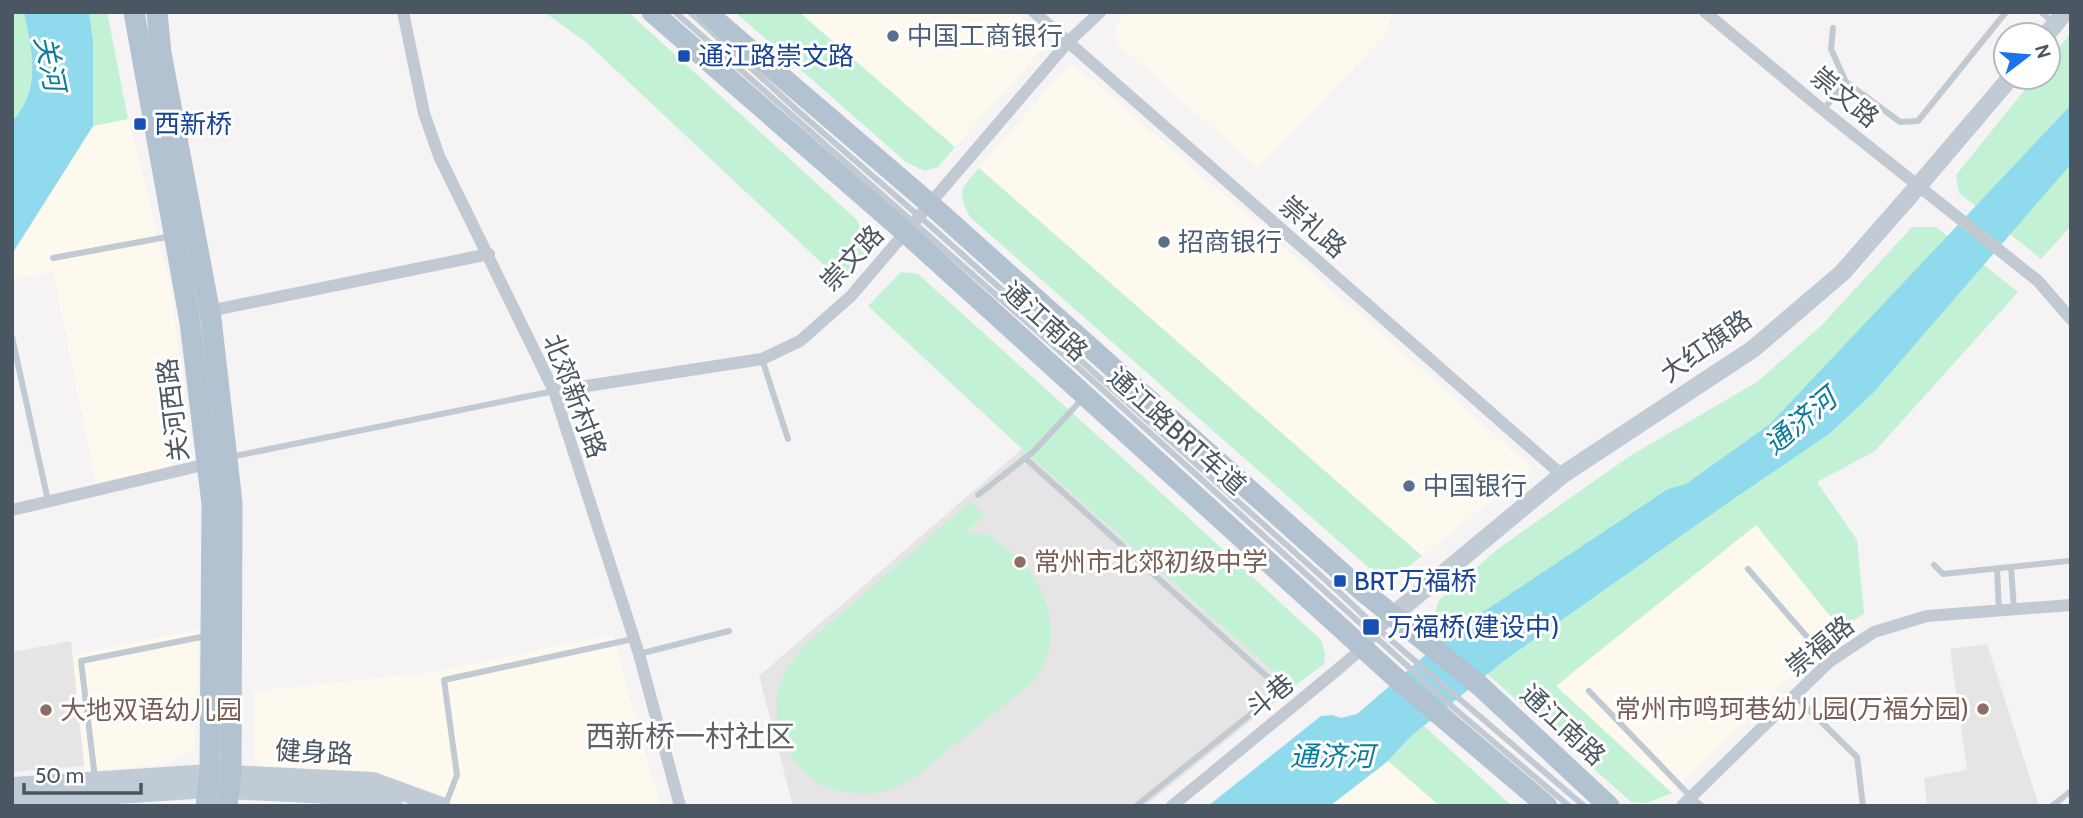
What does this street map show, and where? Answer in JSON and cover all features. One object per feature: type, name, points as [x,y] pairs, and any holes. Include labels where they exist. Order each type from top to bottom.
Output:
[{"type":"main road","name":"关河西路","points":[[134,12],[217,461],[232,503],[219,790]]},
{"type":"main road","name":"关河西路","points":[[157,12],[161,53],[209,311],[217,461],[212,504],[211,635],[219,790]]},
{"type":"main road","name":"通江南路","points":[[652,12],[917,219],[1376,632],[1397,668],[1448,713]]},
{"type":"main road","name":"通江南路","points":[[706,12],[917,219],[1085,396],[1376,632],[1430,645],[1479,685],[1567,770],[1609,806]]},
{"type":"main road","points":[[1448,713],[1547,806]]},
{"type":"street","name":"北郊新村路","points":[[403,12],[424,113],[439,156],[554,391],[639,654],[680,806]]},
{"type":"street","name":"崇礼路","points":[[1034,12],[1562,475]]},
{"type":"street","name":"崇文路","points":[[554,391],[762,359],[800,341],[851,296],[1068,42],[1100,12]]},
{"type":"street","name":"崇文路","points":[[1705,12],[2038,281],[2071,319]]},
{"type":"street","name":"大红旗路","points":[[1376,632],[1562,475],[1753,349],[1842,273],[1999,91]]},
{"type":"street","points":[[209,311],[489,254]]},
{"type":"street","points":[[12,510],[217,461]]},
{"type":"street","name":"崇福路","points":[[1687,802],[1829,662],[1874,632],[1927,617],[2071,605]]},
{"type":"street","name":"斗巷","points":[[1172,806],[1376,632]]},
{"type":"street","name":"健身路","points":[[12,786],[95,780],[219,790],[370,797],[394,806]]},
{"type":"street","name":"健身路","points":[[12,802],[74,802],[373,781],[443,806]]},
{"type":"lane","points":[[675,12],[917,219]]},
{"type":"lane","points":[[690,12],[917,219]]},
{"type":"lane","points":[[1833,28],[1831,49],[1846,82],[1900,122],[1918,121],[2006,12]]},
{"type":"lane","points":[[1823,110],[1846,82]]},
{"type":"lane","points":[[53,258],[175,236]]},
{"type":"lane","points":[[12,337],[48,501]]},
{"type":"lane","points":[[762,359],[788,439]]},
{"type":"lane","points":[[217,461],[554,391]]},
{"type":"lane","points":[[978,495],[1034,451],[1085,396]]},
{"type":"lane","points":[[1025,458],[1273,682],[1275,689],[1271,698],[1136,806]]},
{"type":"lane","points":[[1934,565],[1943,574],[2068,561]]},
{"type":"lane","points":[[2011,567],[2014,609]]},
{"type":"lane","points":[[1748,569],[1829,662]]},
{"type":"lane","points":[[1997,569],[1999,611]]},
{"type":"lane","points":[[639,654],[729,631]]},
{"type":"lane","points":[[1376,632],[1405,652],[1584,806]]},
{"type":"lane","points":[[95,780],[81,661],[211,635]]},
{"type":"lane","points":[[443,806],[457,775],[444,680],[633,639]]},
{"type":"lane","points":[[1589,691],[1687,802],[1702,806]]},
{"type":"lane","points":[[1795,696],[1857,757],[1863,806]]},
{"type":"lane","points":[[1448,713],[1569,806]]},
{"type":"lane","points":[[1571,786],[1573,796]]},
{"type":"lane","points":[[2052,806],[2071,791]]},
{"type":"shaded area","points":[[799,12],[1016,12],[1049,42],[955,147]]},
{"type":"shaded area","points":[[1128,12],[1393,12],[1387,33],[1258,168],[1118,44],[1115,25]]},
{"type":"shaded area","points":[[1071,62],[1532,468],[1422,556],[979,168]]},
{"type":"shaded area","points":[[128,119],[172,293],[190,446],[168,468],[96,483],[53,272],[12,279],[12,254],[93,126]]},
{"type":"shaded area","name":"常州市北郊初级中学","points":[[1022,449],[1292,688],[1145,806],[793,806],[759,676]]},
{"type":"shaded area","points":[[1756,525],[1840,628],[1672,793],[1556,686]]},
{"type":"shaded area","points":[[199,629],[195,748],[162,765],[85,771],[73,655]]},
{"type":"shaded area","points":[[613,635],[660,806],[445,806],[446,796],[378,773],[261,766],[253,757],[255,691],[427,673]]},
{"type":"shaded area","name":"大地双语幼儿园","points":[[71,641],[84,766],[12,772],[12,652]]},
{"type":"shaded area","name":"常州市鸣珂巷幼儿园(万福分园)","points":[[1987,644],[2039,806],[1927,806],[1924,778],[1967,770],[1950,649]]},
{"type":"shaded area","points":[[1388,761],[1440,806],[1330,806]]},
{"type":"green space","points":[[12,12],[24,12],[32,69],[28,96],[12,122]]},
{"type":"green space","points":[[89,12],[107,12],[128,119],[93,126],[93,40]]},
{"type":"green space","points":[[544,12],[628,12],[857,220],[867,240],[866,255],[842,282],[587,43]]},
{"type":"green space","points":[[735,12],[799,12],[955,147],[938,167],[925,171],[906,162]]},
{"type":"green space","points":[[2071,33],[2071,226],[2041,259],[1959,193],[1956,175],[2024,91],[2062,91],[2062,44]]},
{"type":"green space","points":[[979,168],[1422,556],[1397,572],[1368,567],[970,217],[962,191]]},
{"type":"green space","points":[[1912,227],[1936,227],[2018,292],[1875,451],[1817,482],[1857,540],[1864,614],[1840,628],[1756,525],[1556,686],[1672,793],[1647,803],[1631,802],[1439,631],[1434,614],[1440,599],[1499,548],[1630,456],[1757,382],[1822,325]]},
{"type":"green space","points":[[901,272],[918,274],[1321,640],[1325,653],[1324,664],[1292,688],[1022,449],[868,306]]},
{"type":"green space","points":[[971,501],[984,516],[966,532],[994,538],[1022,562],[1043,595],[1050,620],[1051,639],[1041,669],[1035,680],[930,765],[902,784],[867,794],[824,786],[804,771],[782,735],[776,709],[784,674],[807,643]]},
{"type":"green space","points":[[1424,726],[1512,806],[1440,806],[1388,761]]},
{"type":"water","name":"关河","points":[[24,12],[89,12],[93,40],[93,126],[12,254],[12,122],[28,96],[32,70]]},
{"type":"water","name":"通济河","points":[[2071,105],[2071,164],[1873,393],[1829,434],[1505,660],[1410,737],[1388,761],[1330,806],[1208,806],[1321,716],[1341,718],[1357,714],[1450,634],[1668,489],[1686,484],[1770,424]]},
{"type":"place","name":"中国工商银行","points":[[893,36]]},
{"type":"place","name":"通江路崇文路","points":[[684,56]]},
{"type":"place","name":"西新桥","points":[[140,124]]},
{"type":"place","name":"招商银行","points":[[1164,242]]},
{"type":"place","name":"中国银行","points":[[1409,486]]},
{"type":"place","name":"常州市北郊初级中学","points":[[1020,562]]},
{"type":"place","name":"BRT万福桥","points":[[1340,581]]},
{"type":"place","name":"万福桥(建设中)","points":[[1371,627]]},
{"type":"place","name":"常州市鸣珂巷幼儿园(万福分园)","points":[[1983,709]]},
{"type":"place","name":"大地双语幼儿园","points":[[46,710]]},
{"type":"district","name":"西新桥一村社区","points":[[690,737]]}]
